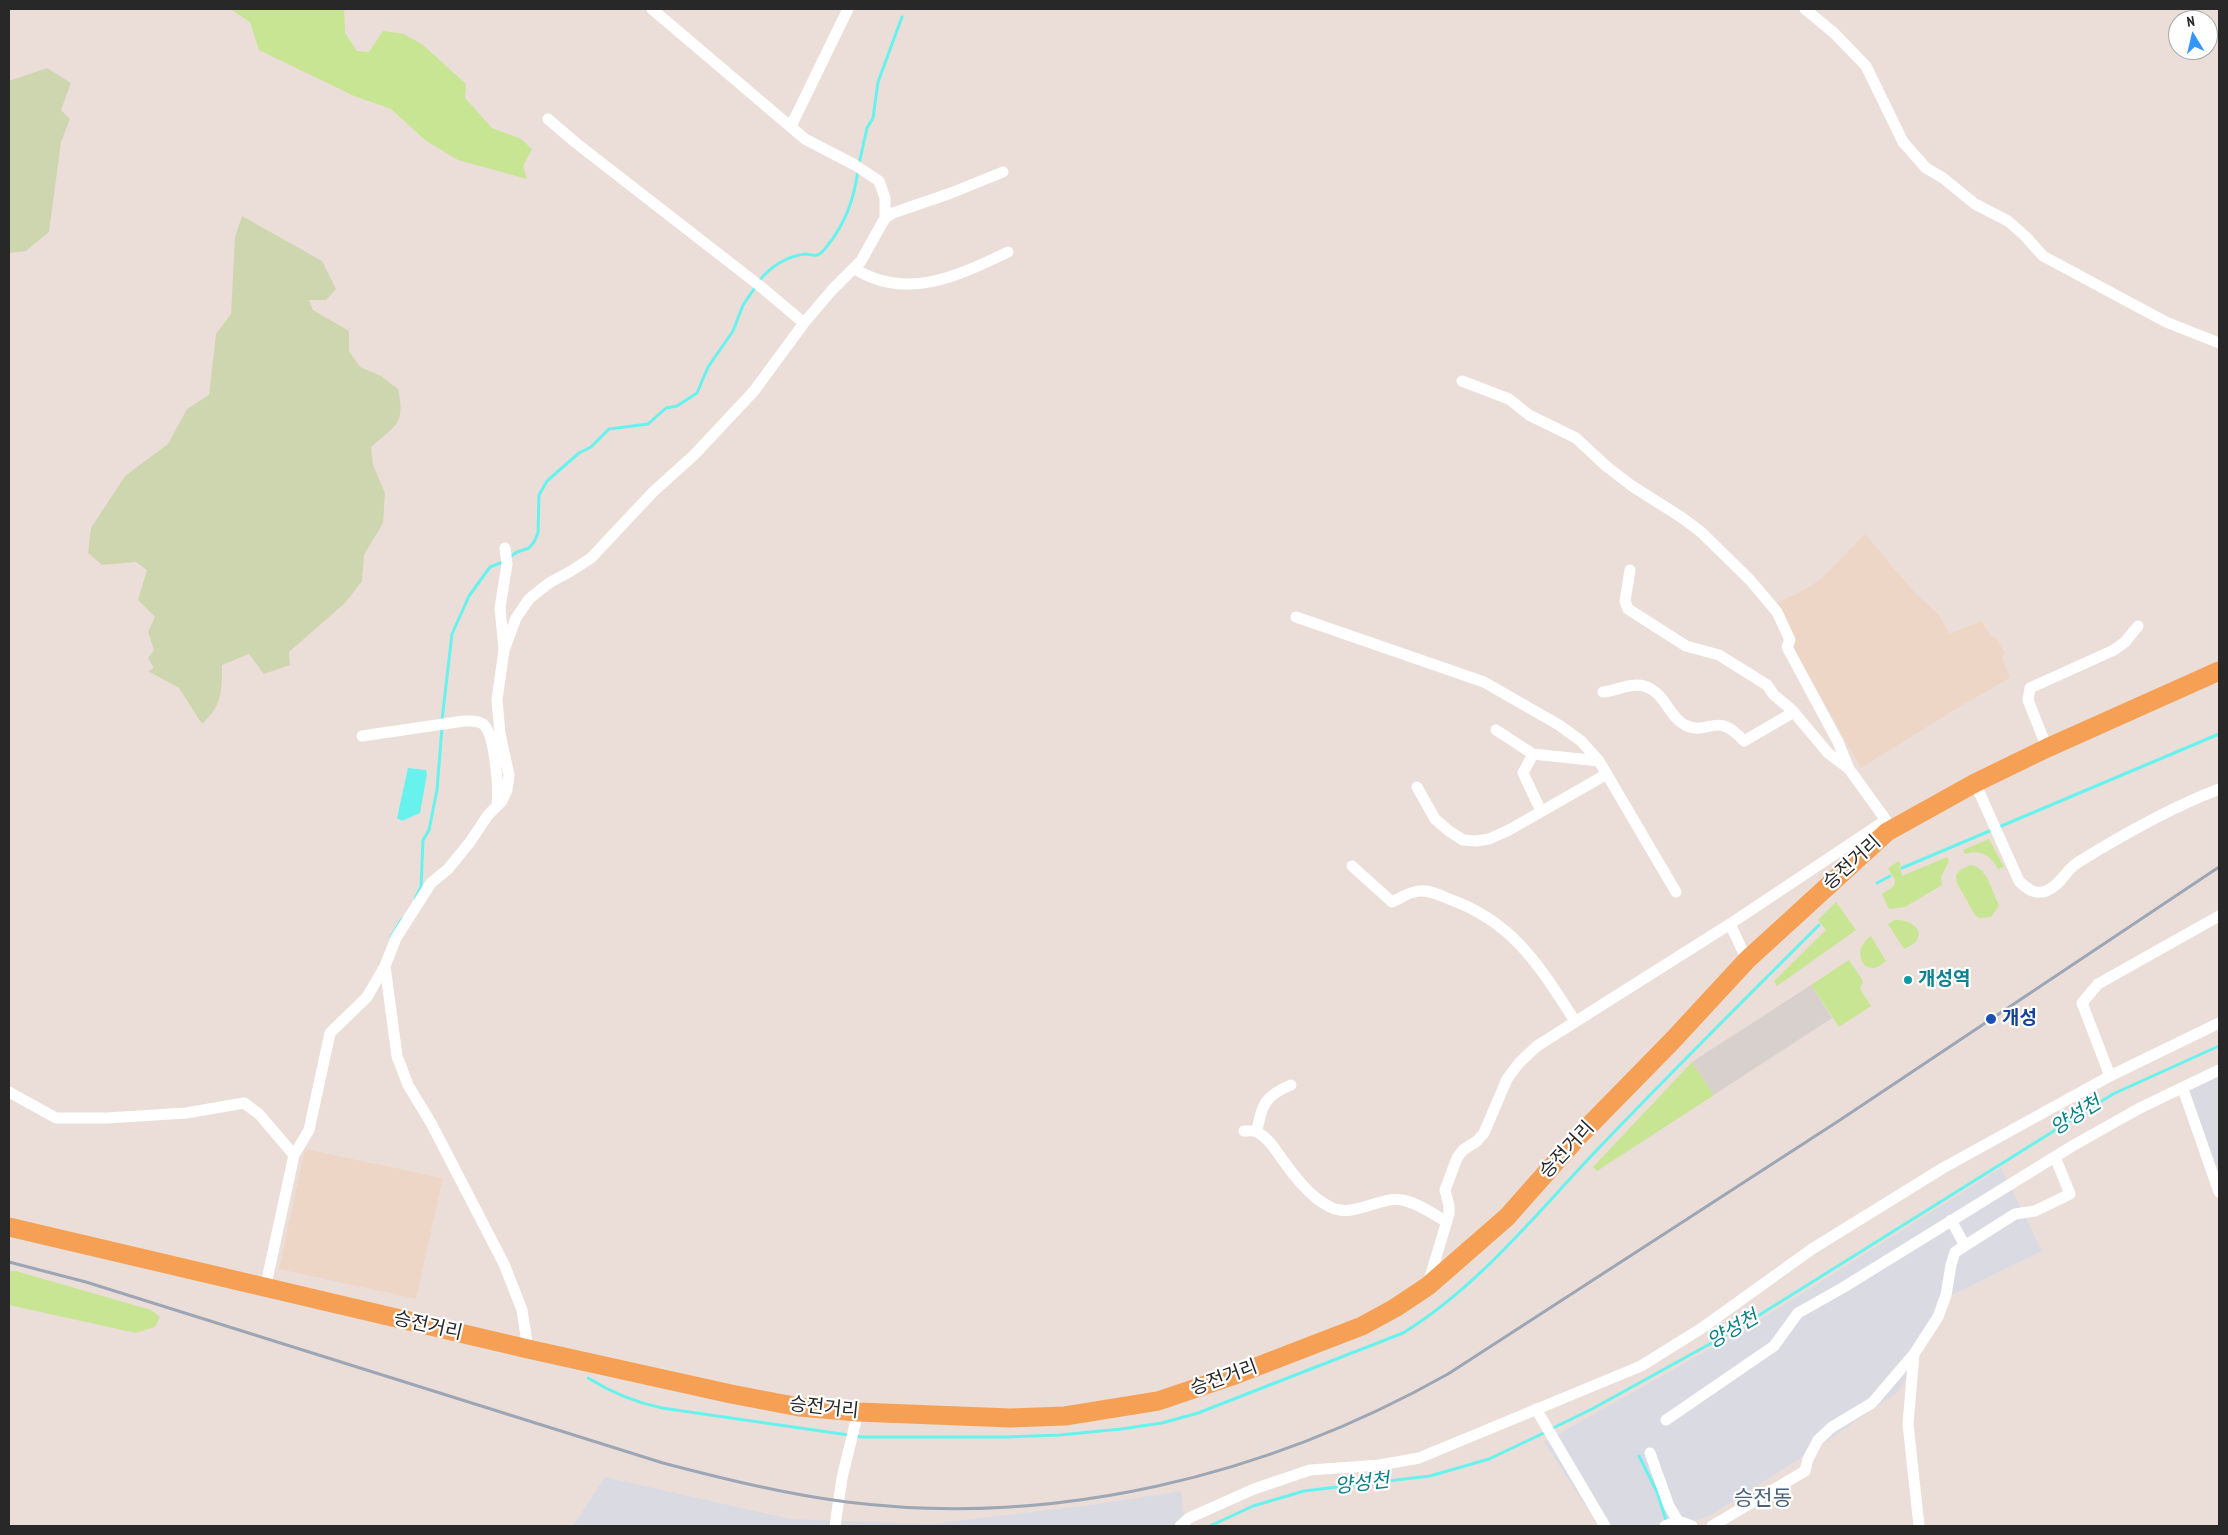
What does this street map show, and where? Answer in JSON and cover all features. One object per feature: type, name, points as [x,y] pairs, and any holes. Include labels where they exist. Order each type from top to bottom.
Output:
[{"type":"main road","name":"승전거리","points":[[9,1227],[265,1289],[528,1349],[731,1394],[799,1407],[855,1427],[1065,1416],[1158,1401],[1235,1375],[1362,1326],[1395,1308],[1428,1286],[1507,1217],[1577,1138],[1673,1040],[1747,960],[1887,826],[2047,748],[2219,671]]},
{"type":"street","points":[[652,9],[805,139],[879,181],[885,198],[885,218]]},
{"type":"street","points":[[791,126],[848,9]]},
{"type":"street","points":[[1806,9],[1834,33],[1866,66],[1903,142],[1926,168],[1943,178],[1975,204],[2008,221],[2043,256],[2166,322],[2219,343]]},
{"type":"street","points":[[548,119],[804,323]]},
{"type":"street","points":[[265,1289],[294,1156],[309,1130],[330,1033],[367,997],[385,966],[396,938],[431,883],[448,868],[470,842],[488,815],[502,801],[507,790],[509,775],[500,734],[497,700],[504,650],[516,618],[529,599],[549,582],[591,558],[652,492],[694,455],[754,391],[804,323],[832,290],[856,268],[885,218],[893,213],[951,193],[1003,172]]},
{"type":"street","points":[[856,268],[869,277],[893,285],[914,286],[955,275],[1008,252]]},
{"type":"street","points":[[1428,1286],[1447,1222],[1449,1206],[1445,1190],[1457,1158],[1484,1133],[1506,1079],[1519,1063],[1536,1046],[1887,826],[1849,769],[1838,742],[1787,646],[1790,640],[1777,612],[1750,580],[1701,532],[1632,486],[1606,466],[1576,438],[1529,415],[1509,399],[1462,381]]},
{"type":"street","points":[[504,650],[500,608],[506,556]]},
{"type":"street","points":[[1630,570],[1626,601],[1628,609],[1686,646],[1719,655],[1767,685],[1774,695],[1794,712],[1828,753],[1849,769]]},
{"type":"street","points":[[1296,617],[1484,682],[1558,725],[1581,741],[1599,761],[1676,892]]},
{"type":"street","points":[[2047,748],[2028,700],[2030,688],[2114,650],[2125,642],[2138,626]]},
{"type":"street","points":[[1603,692],[1614,691],[1636,684],[1646,686],[1662,697],[1678,721],[1687,726],[1724,725],[1733,729],[1744,742],[1794,712]]},
{"type":"street","points":[[362,736],[475,720],[483,723],[488,729],[499,791],[497,806]]},
{"type":"street","points":[[1496,730],[1533,754],[1599,761]]},
{"type":"street","points":[[1533,754],[1523,773],[1542,811]]},
{"type":"street","points":[[1417,787],[1436,818],[1453,834],[1463,840],[1489,839],[1607,774]]},
{"type":"street","points":[[1975,783],[2019,881],[2036,893],[2047,891],[2060,882],[2074,865],[2151,820],[2219,789]]},
{"type":"street","points":[[1352,866],[1392,902],[1418,891],[1430,891],[1466,905],[1507,930],[1540,967],[1575,1021]]},
{"type":"street","points":[[2110,1076],[2082,1003],[2098,984],[2219,916]]},
{"type":"street","points":[[1730,924],[1747,960]]},
{"type":"street","points":[[385,966],[397,1056],[408,1085],[431,1123],[504,1264],[522,1310],[528,1349]]},
{"type":"street","points":[[1180,1526],[1189,1518],[1254,1488],[1310,1470],[1380,1465],[1419,1458],[1640,1366],[1702,1328],[1812,1249],[1943,1168],[2110,1076],[2219,1023]]},
{"type":"street","points":[[1666,1420],[1774,1346],[1798,1313],[1844,1287],[2055,1157],[2140,1108],[2183,1089],[2219,1070]]},
{"type":"street","points":[[1257,1131],[1260,1113],[1268,1098],[1291,1085]]},
{"type":"street","points":[[2183,1089],[2219,1189]]},
{"type":"street","points":[[9,1092],[56,1118],[107,1118],[186,1113],[244,1103],[259,1114],[294,1156]]},
{"type":"street","points":[[1244,1131],[1257,1131],[1269,1140],[1297,1179],[1332,1209],[1352,1210],[1381,1202],[1401,1200],[1423,1208],[1447,1222]]},
{"type":"street","points":[[1712,1526],[1805,1472],[1808,1459],[1818,1440],[1832,1427],[1872,1402],[1914,1354],[1938,1317],[1946,1295],[1951,1265],[1956,1252],[1964,1244],[2015,1214],[2036,1211],[2070,1194],[2055,1157]]},
{"type":"street","points":[[1951,1220],[1964,1244]]},
{"type":"street","points":[[1914,1354],[1908,1424],[1918,1526]]},
{"type":"street","points":[[1536,1409],[1605,1526]]},
{"type":"street","points":[[835,1526],[842,1478],[855,1427]]},
{"type":"street","points":[[1650,1453],[1669,1506],[1673,1523],[1692,1526]]},
{"type":"shaded area","points":[[1865,534],[1915,593],[1939,615],[1950,634],[1981,621],[1991,636],[1995,637],[2005,653],[2002,658],[2010,678],[1959,707],[1861,768],[1795,651],[1790,630],[1776,604],[1806,589],[1822,578]]},
{"type":"shaded area","points":[[1811,985],[1832,1018],[1714,1095],[1692,1062]]},
{"type":"shaded area","points":[[2219,1073],[2219,1164],[2215,1166],[2188,1090]]},
{"type":"shaded area","points":[[305,1149],[443,1178],[416,1299],[279,1269]]},
{"type":"shaded area","points":[[2001,1168],[2042,1251],[1952,1295],[1898,1392],[1824,1443],[1713,1514],[1683,1526],[1606,1526],[1587,1508],[1544,1442],[1744,1330]]},
{"type":"shaded area","points":[[605,1477],[790,1519],[932,1524],[1098,1504],[1181,1491],[1185,1526],[573,1526]]},
{"type":"green space","points":[[230,9],[344,9],[345,33],[357,51],[369,52],[383,31],[404,34],[423,45],[466,84],[465,98],[492,128],[521,139],[532,149],[523,166],[527,179],[458,160],[425,140],[391,109],[354,96],[259,50],[250,22]]},
{"type":"green space","points":[[47,68],[71,83],[61,110],[70,119],[61,142],[49,232],[26,251],[9,253],[9,81]]},
{"type":"green space","points":[[242,216],[322,261],[336,289],[326,300],[309,300],[313,310],[349,331],[349,351],[360,367],[381,376],[398,389],[401,410],[397,423],[371,447],[373,465],[385,493],[383,523],[364,555],[362,581],[345,603],[289,652],[290,665],[264,674],[249,654],[222,665],[221,691],[217,704],[214,711],[202,724],[179,688],[148,671],[154,668],[148,658],[154,650],[148,632],[155,617],[138,600],[147,570],[136,562],[102,565],[88,553],[91,528],[125,476],[168,444],[187,409],[209,395],[216,334],[231,314],[235,237]]},
{"type":"green space","points":[[1989,839],[2004,867],[1998,869],[1992,860],[1984,854],[1975,852],[1965,854],[1963,850]]},
{"type":"green space","points":[[1947,857],[1949,861],[1941,877],[1942,885],[1905,907],[1889,909],[1882,894],[1894,886],[1895,880],[1888,868],[1899,861],[1902,876]]},
{"type":"green space","points":[[1970,865],[1976,866],[1984,873],[1997,901],[1999,906],[1991,917],[1979,918],[1975,915],[1957,883],[1956,875],[1960,870]]},
{"type":"green space","points":[[1836,902],[1856,930],[1777,986],[1774,981],[1826,930],[1818,920]]},
{"type":"green space","points":[[1895,920],[1913,924],[1918,931],[1919,935],[1916,941],[1904,949],[1888,924]]},
{"type":"green space","points":[[1871,936],[1886,961],[1873,968],[1864,965],[1860,953],[1864,942]]},
{"type":"green space","points":[[1849,960],[1863,981],[1860,989],[1871,1006],[1839,1027],[1811,985]]},
{"type":"green space","points":[[1692,1062],[1714,1095],[1597,1171],[1593,1167]]},
{"type":"green space","points":[[9,1271],[16,1271],[151,1310],[160,1317],[155,1327],[136,1333],[9,1305]]},
{"type":"water","points":[[408,768],[426,770],[427,774],[420,813],[402,821],[397,818]]},
{"type":"waterway","points":[[859,164],[867,128],[873,118],[878,82],[902,17]]},
{"type":"waterway","points":[[759,281],[768,271],[785,260],[798,255],[817,255],[823,251],[840,228],[848,210],[858,170]]},
{"type":"waterway","points":[[510,557],[517,552],[529,548],[534,542],[538,533],[539,495],[547,481],[579,453],[591,447],[609,429],[648,424],[666,408],[677,406],[697,393],[708,367],[733,331],[743,305],[756,286]]},
{"type":"waterway","points":[[442,720],[452,634],[469,596],[490,567],[503,562]]},
{"type":"waterway","points":[[415,899],[421,887],[423,840],[429,830],[437,790],[442,727]]},
{"type":"waterway","points":[[1902,868],[2219,734]]},
{"type":"waterway","points":[[1877,883],[1890,876]]},
{"type":"waterway","points":[[391,937],[402,919]]},
{"type":"waterway","points":[[588,1378],[624,1396],[662,1408],[862,1437],[1060,1435],[1162,1423],[1198,1413],[1403,1333],[1430,1315],[1505,1249],[1650,1095],[1819,925]]},
{"type":"waterway","name":"양성천","points":[[1551,1429],[1592,1409],[1737,1329],[2113,1094],[2219,1046]]},
{"type":"waterway","name":"양성천","points":[[1210,1526],[1253,1506],[1304,1491],[1430,1476],[1489,1459],[1546,1432]]},
{"type":"waterway","points":[[1639,1456],[1657,1492],[1667,1523]]},
{"type":"railway","points":[[9,1262],[86,1282],[663,1463],[755,1486],[847,1502],[925,1508],[1003,1507],[1081,1500],[1158,1486],[1233,1466],[1307,1441],[1379,1410],[1448,1374],[1840,1120],[2219,867]]},
{"type":"place","name":"개성역","points":[[1908,980]]},
{"type":"place","name":"개성","points":[[1991,1019]]},
{"type":"district","name":"승전동","points":[[1763,1499]]}]
